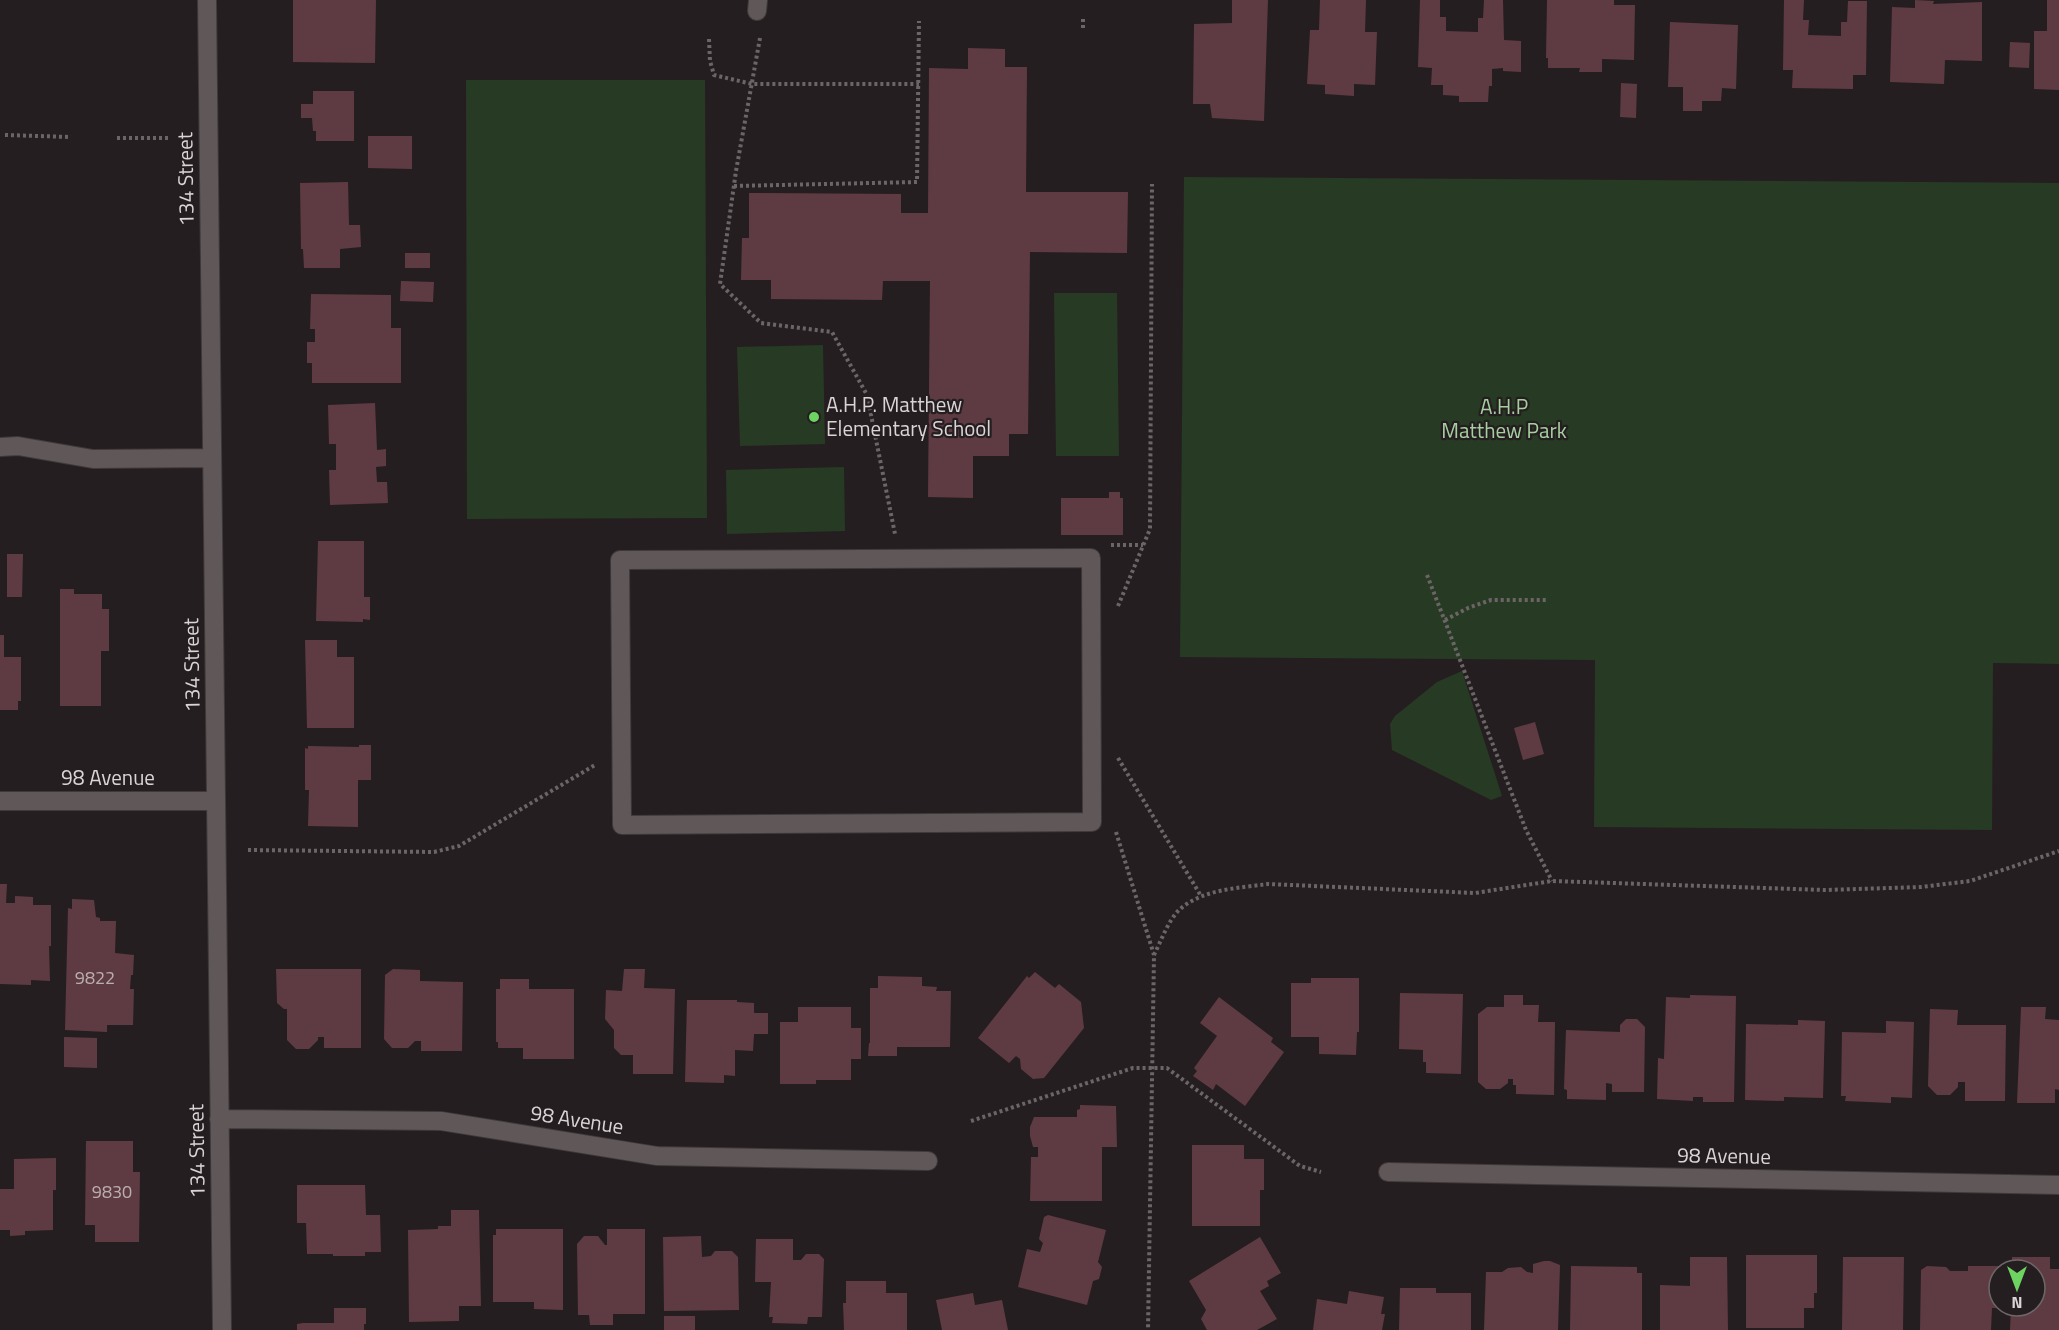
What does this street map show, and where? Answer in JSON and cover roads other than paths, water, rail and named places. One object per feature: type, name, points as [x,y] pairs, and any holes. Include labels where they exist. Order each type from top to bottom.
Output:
[{"type":"street","name":"134 Street","points":[[207,0],[222,1330]]},
{"type":"street","points":[[0,447],[18,446],[93,459],[211,458]]},
{"type":"street","points":[[1091,558],[1092,822],[622,825],[621,749],[620,560],[1091,558]]},
{"type":"street","name":"98 Avenue","points":[[0,801],[216,801]]},
{"type":"street","name":"98 Avenue","points":[[219,1119],[441,1121],[657,1156],[928,1161]]},
{"type":"street","name":"98 Avenue","points":[[1388,1172],[2059,1185]]},
{"type":"place","name":"A.H.P. Matthew Elementary School","points":[[814,417]]},
{"type":"park label","name":"A.H.P Matthew Park","points":[[1504,419]]}]
